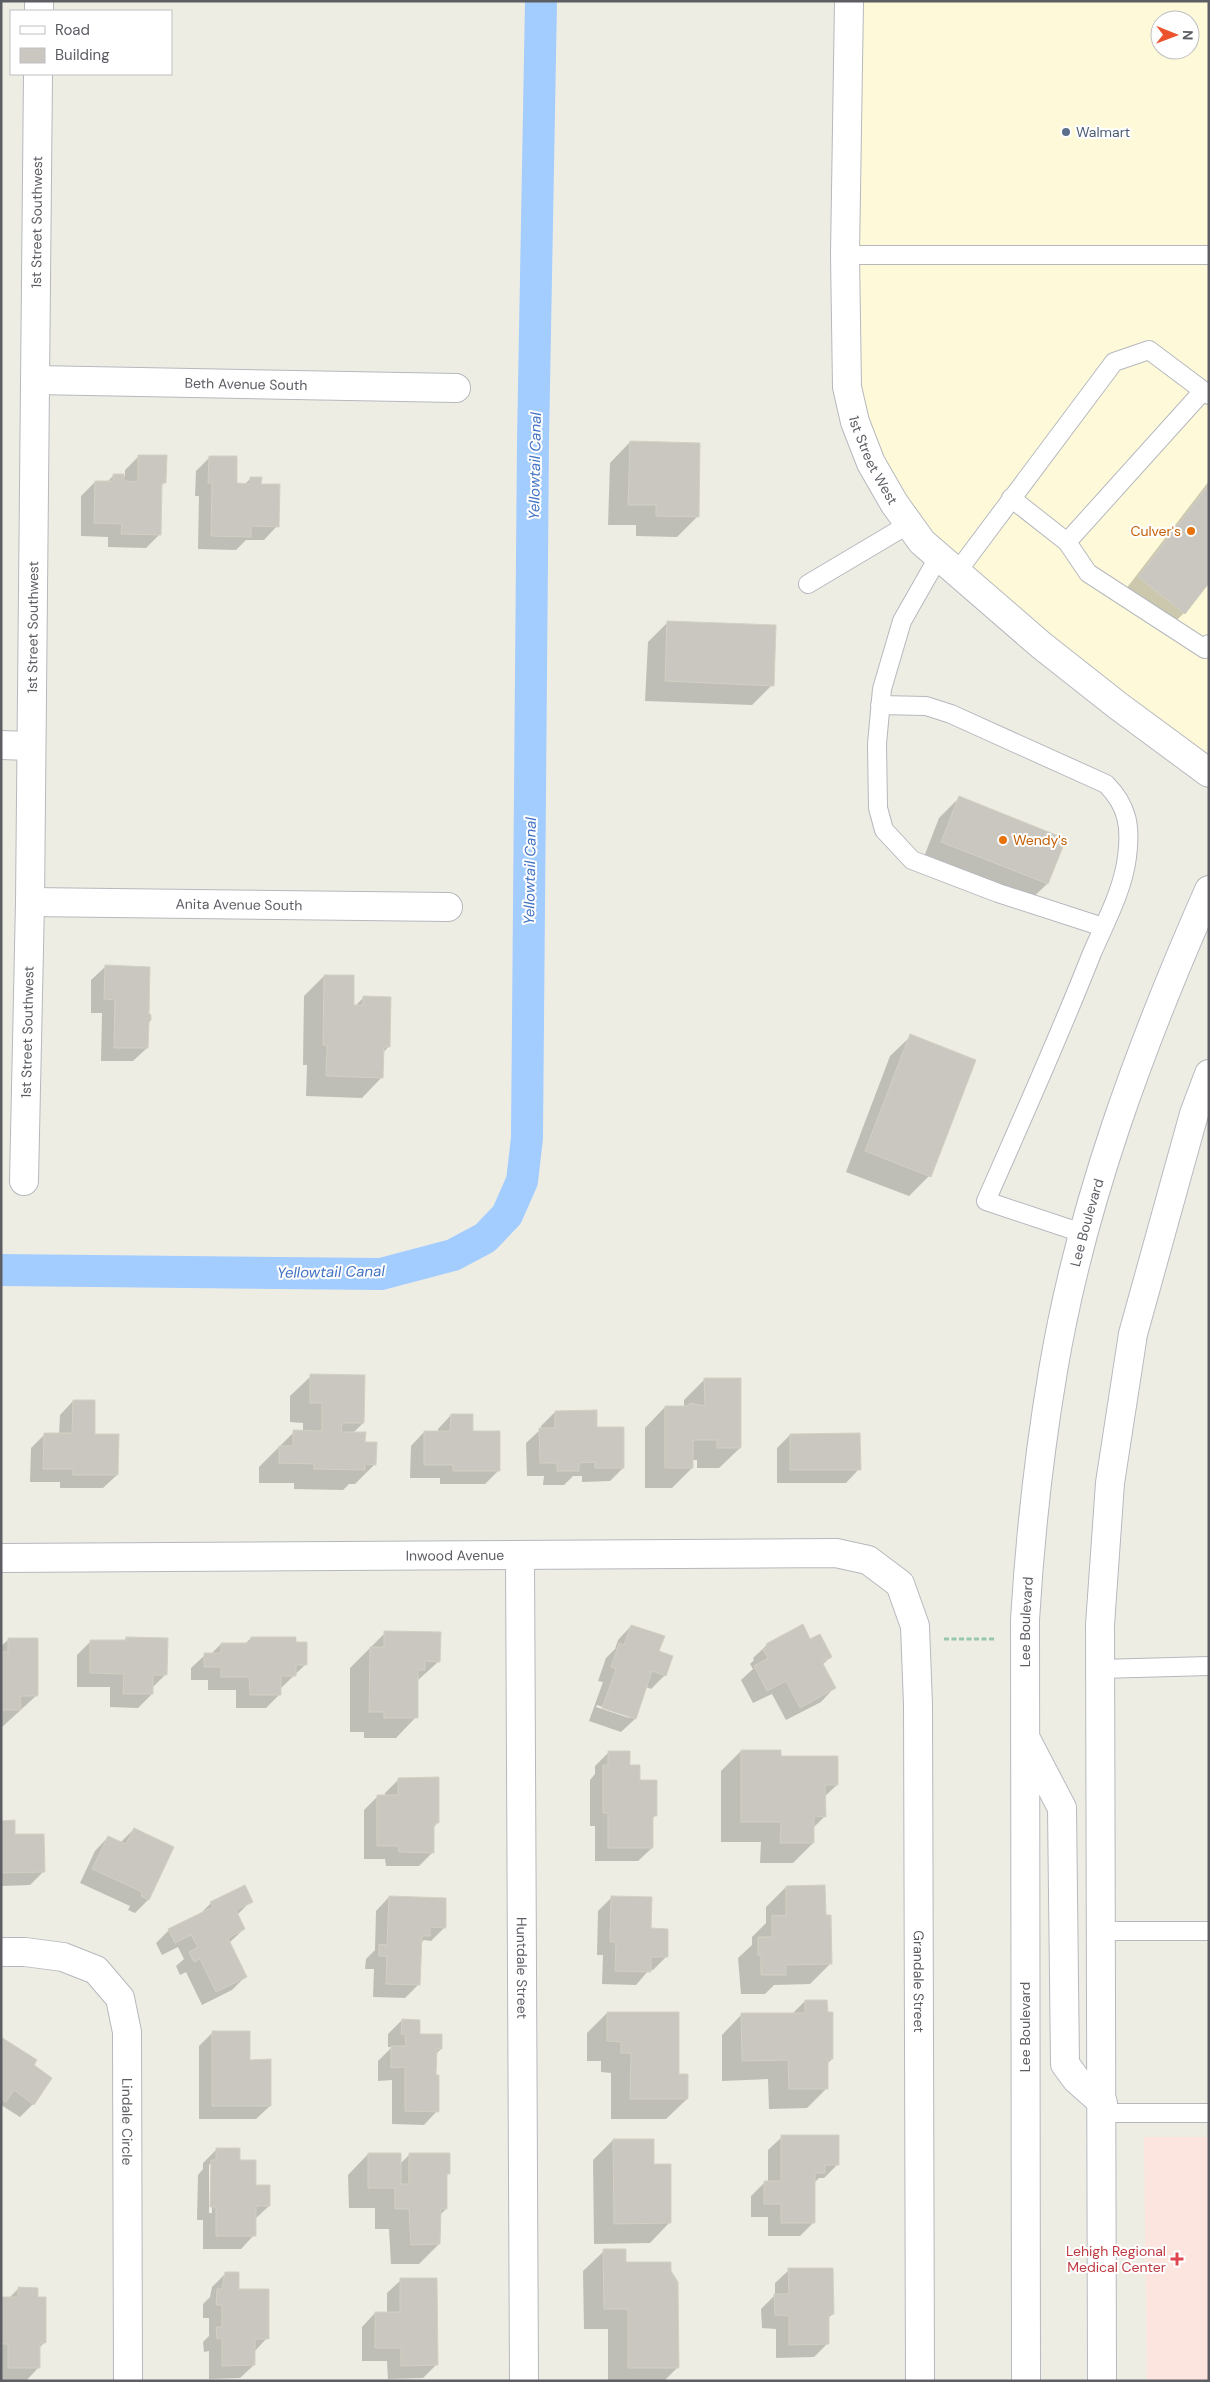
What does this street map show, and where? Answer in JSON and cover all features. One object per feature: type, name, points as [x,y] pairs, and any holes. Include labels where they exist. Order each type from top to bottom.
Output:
[{"type":"street","name":"1st Street West","points":[[849,1],[846,255],[847,387],[855,422],[871,463],[894,504],[922,542],[1040,645],[1116,706],[1209,773]]},
{"type":"street","name":"1st Street Southwest","points":[[24,1181],[30,902],[30,746],[36,380],[38,75]]},
{"type":"street","name":"Beth Avenue South","points":[[36,380],[456,388]]},
{"type":"street","points":[[1,745],[30,746]]},
{"type":"street","name":"Lee Boulevard","points":[[1026,2381],[1025,1620],[1031,1520],[1053,1369],[1070,1290],[1085,1234],[1122,1108],[1176,964],[1209,890]]},
{"type":"street","name":"Anita Avenue South","points":[[30,902],[448,907]]},
{"type":"street","points":[[1102,2381],[1103,2108],[1100,1625],[1110,1483],[1133,1334],[1194,1114],[1209,1074]]},
{"type":"street","name":"Inwood Avenue","points":[[1,1558],[836,1553],[868,1560],[900,1584]]},
{"type":"street","name":"Huntdale Street","points":[[520,1556],[524,2381]]},
{"type":"street","name":"Grandale Street","points":[[900,1584],[915,1626],[918,1704],[920,2381]]},
{"type":"street","points":[[1025,1738],[1062,1808],[1065,2064],[1103,2108]]},
{"type":"street","name":"Lindale Circle","points":[[1,1952],[25,1952],[63,1957],[96,1970],[120,1998],[126,2032],[128,2381]]},
{"type":"lane","points":[[846,255],[1209,255]]},
{"type":"lane","points":[[1068,542],[1206,393],[1149,350],[1114,362],[1011,498],[948,564],[902,621],[886,672],[880,705],[878,808],[884,830],[900,850],[912,860],[998,893],[1103,927]]},
{"type":"lane","points":[[1011,498],[1068,542],[1088,573],[1205,649],[1209,644]]},
{"type":"lane","points":[[808,584],[909,524]]},
{"type":"lane","points":[[880,705],[926,706],[951,714],[1106,784],[1118,796],[1126,815],[1128,850],[1123,878],[986,1202],[1085,1234]]},
{"type":"lane","points":[[1100,1669],[1209,1666]]},
{"type":"lane","points":[[1102,1931],[1209,1931]]},
{"type":"lane","points":[[1103,2108],[1209,2113]]},
{"type":"path","points":[[915,1639],[995,1639]]},
{"type":"shaded area","points":[[847,1],[1209,1],[1209,780],[910,513],[852,414]]},
{"type":"shaded area","name":"Lehigh Regional Medical Center","points":[[1144,2137],[1209,2137],[1209,2381],[1147,2381]]},
{"type":"building","points":[[630,441],[700,443],[699,517],[656,516],[656,505],[628,505]]},
{"type":"building","points":[[138,455],[167,455],[166,483],[162,483],[161,535],[121,534],[122,524],[94,523],[95,481],[113,481],[113,474],[124,474],[124,481],[138,482]]},
{"type":"building","points":[[209,456],[237,456],[237,483],[250,484],[250,477],[262,477],[261,484],[280,484],[279,527],[251,526],[251,537],[211,536],[212,483],[208,483]]},
{"type":"building","name":"Culver's","points":[[1209,484],[1209,583],[1185,614],[1138,577]]},
{"type":"building","points":[[667,621],[776,625],[774,686],[665,681]]},
{"type":"building","name":"Wendy's","points":[[959,796],[1066,839],[1048,884],[941,842]]},
{"type":"building","points":[[105,965],[150,967],[149,1013],[151,1020],[149,1022],[148,1048],[114,1048],[115,1000],[104,999]]},
{"type":"building","points":[[324,975],[354,975],[354,1005],[363,1005],[363,996],[391,997],[390,1047],[384,1047],[383,1078],[326,1076],[327,1045],[323,1045]]},
{"type":"building","points":[[910,1034],[976,1060],[931,1177],[865,1151]]},
{"type":"building","points":[[310,1374],[365,1375],[364,1423],[342,1423],[341,1432],[366,1432],[365,1442],[377,1442],[376,1465],[365,1464],[365,1470],[314,1469],[314,1464],[279,1463],[279,1446],[293,1446],[293,1430],[322,1431],[322,1403],[310,1403]]},
{"type":"building","points":[[704,1378],[741,1378],[741,1448],[717,1448],[717,1440],[693,1440],[693,1468],[665,1468],[665,1406],[687,1406],[690,1403],[705,1406]]},
{"type":"building","points":[[73,1400],[95,1400],[95,1434],[119,1434],[118,1475],[73,1475],[73,1469],[43,1469],[44,1433],[72,1433]]},
{"type":"building","points":[[597,1410],[597,1427],[624,1427],[624,1468],[595,1468],[595,1462],[579,1463],[579,1471],[557,1471],[557,1463],[540,1463],[539,1428],[555,1428],[555,1411]]},
{"type":"building","points":[[451,1414],[473,1414],[473,1431],[500,1431],[500,1471],[453,1471],[453,1465],[424,1465],[424,1431],[450,1431]]},
{"type":"building","points":[[860,1433],[861,1470],[790,1470],[790,1434]]},
{"type":"building","points":[[803,1624],[810,1639],[820,1634],[832,1657],[822,1662],[836,1688],[800,1708],[786,1681],[767,1691],[754,1666],[768,1658],[763,1650],[768,1647],[766,1644]]},
{"type":"building","points":[[631,1625],[665,1636],[659,1651],[673,1656],[666,1676],[652,1671],[636,1719],[602,1708],[616,1669],[611,1667],[619,1643],[624,1645]]},
{"type":"building","points":[[384,1631],[441,1632],[440,1662],[425,1661],[425,1670],[418,1670],[418,1718],[384,1718],[384,1712],[369,1712],[370,1647],[384,1647]]},
{"type":"building","points":[[126,1637],[168,1638],[167,1675],[153,1675],[153,1694],[123,1694],[124,1674],[90,1673],[90,1640],[126,1640]]},
{"type":"building","points":[[251,1637],[296,1637],[296,1642],[307,1642],[307,1665],[296,1665],[296,1676],[281,1676],[281,1695],[250,1695],[249,1677],[221,1677],[221,1667],[204,1667],[204,1653],[221,1653],[221,1643],[250,1643]]},
{"type":"building","points":[[8,1638],[38,1638],[38,1696],[20,1696],[21,1710],[1,1710],[1,1652],[8,1652]]},
{"type":"building","points":[[741,1750],[781,1750],[781,1756],[838,1756],[838,1785],[825,1785],[826,1817],[814,1816],[814,1843],[780,1843],[781,1822],[741,1822]]},
{"type":"building","points":[[608,1751],[630,1751],[630,1765],[640,1765],[640,1780],[657,1780],[657,1816],[653,1816],[653,1848],[608,1848],[608,1813],[603,1813],[603,1765],[608,1765]]},
{"type":"building","points":[[439,1777],[439,1823],[434,1823],[434,1853],[399,1852],[398,1846],[377,1846],[377,1795],[398,1795],[398,1778]]},
{"type":"building","points":[[15,1820],[15,1834],[44,1834],[45,1872],[1,1873],[1,1821]]},
{"type":"building","points":[[134,1828],[174,1847],[149,1900],[141,1896],[142,1892],[92,1869],[108,1836],[126,1844]]},
{"type":"building","points":[[245,1885],[253,1902],[236,1910],[245,1929],[228,1938],[247,1977],[216,1992],[200,1959],[194,1962],[189,1952],[198,1947],[191,1935],[175,1943],[168,1929],[213,1907],[210,1902]]},
{"type":"building","points":[[825,1885],[826,1915],[831,1915],[832,1964],[786,1965],[786,1975],[761,1975],[761,1955],[758,1955],[758,1937],[772,1937],[772,1915],[786,1916],[786,1886]]},
{"type":"building","points":[[389,1896],[446,1898],[446,1928],[430,1927],[430,1936],[422,1936],[420,1985],[386,1984],[387,1956],[379,1956],[379,1944],[387,1945]]},
{"type":"building","points":[[611,1896],[652,1897],[651,1928],[668,1929],[668,1957],[651,1957],[651,1972],[615,1971],[616,1942],[610,1942]]},
{"type":"building","points":[[805,2000],[827,2000],[828,2012],[833,2012],[833,2059],[828,2059],[828,2089],[789,2089],[788,2060],[742,2061],[741,2013],[805,2013]]},
{"type":"building","points":[[607,2012],[679,2012],[679,2074],[688,2074],[688,2099],[630,2099],[631,2053],[621,2053],[621,2042],[607,2041]]},
{"type":"building","points":[[402,2019],[420,2020],[420,2034],[442,2034],[442,2049],[437,2049],[436,2075],[439,2075],[439,2112],[405,2111],[405,2067],[391,2068],[391,2046],[406,2046],[405,2034],[401,2034]]},
{"type":"building","points":[[212,2031],[250,2031],[250,2060],[271,2059],[271,2106],[212,2106]]},
{"type":"building","points":[[1,2037],[37,2060],[34,2065],[52,2078],[34,2105],[14,2090],[6,2102],[1,2099]]},
{"type":"building","points":[[781,2135],[839,2135],[839,2165],[825,2165],[825,2173],[815,2173],[815,2223],[781,2223],[781,2204],[764,2204],[764,2181],[781,2181]]},
{"type":"building","points":[[613,2139],[654,2139],[654,2164],[671,2164],[671,2223],[614,2224]]},
{"type":"building","points":[[216,2148],[240,2148],[240,2160],[256,2160],[256,2185],[270,2185],[270,2206],[256,2206],[256,2236],[216,2236],[216,2207],[210,2207],[211,2160],[216,2160]]},
{"type":"building","points":[[368,2153],[401,2153],[401,2184],[409,2184],[409,2153],[450,2153],[450,2174],[447,2174],[447,2209],[441,2209],[440,2244],[411,2245],[409,2209],[395,2209],[395,2188],[368,2188]]},
{"type":"building","points":[[603,2249],[626,2249],[626,2262],[671,2262],[671,2271],[678,2282],[679,2368],[628,2368],[628,2309],[604,2309]]},
{"type":"building","points":[[788,2268],[833,2268],[834,2314],[829,2314],[829,2344],[789,2345],[789,2316],[775,2315],[774,2294],[789,2294]]},
{"type":"building","points":[[225,2272],[239,2272],[239,2289],[269,2289],[269,2339],[255,2339],[255,2365],[222,2366],[222,2338],[217,2339],[216,2327],[222,2327],[222,2305],[216,2305],[217,2289],[222,2289]]},
{"type":"building","points":[[400,2278],[437,2278],[438,2365],[401,2366],[401,2348],[375,2348],[375,2312],[400,2312]]},
{"type":"building","points":[[18,2287],[38,2288],[38,2297],[46,2297],[46,2343],[40,2343],[40,2368],[8,2368],[8,2344],[1,2344],[1,2297],[18,2297]]},
{"type":"waterway","name":"Yellowtail Canal","points":[[1,1270],[381,1274],[453,1255],[485,1238],[507,1215],[522,1181],[527,1138],[533,442],[541,1]]},
{"type":"place","name":"Walmart","points":[[1066,132]]},
{"type":"place","name":"Culver's","points":[[1191,531]]},
{"type":"place","name":"Wendy's","points":[[1003,840]]},
{"type":"place","name":"Lehigh Regional Medical Center","points":[[1177,2259]]}]
